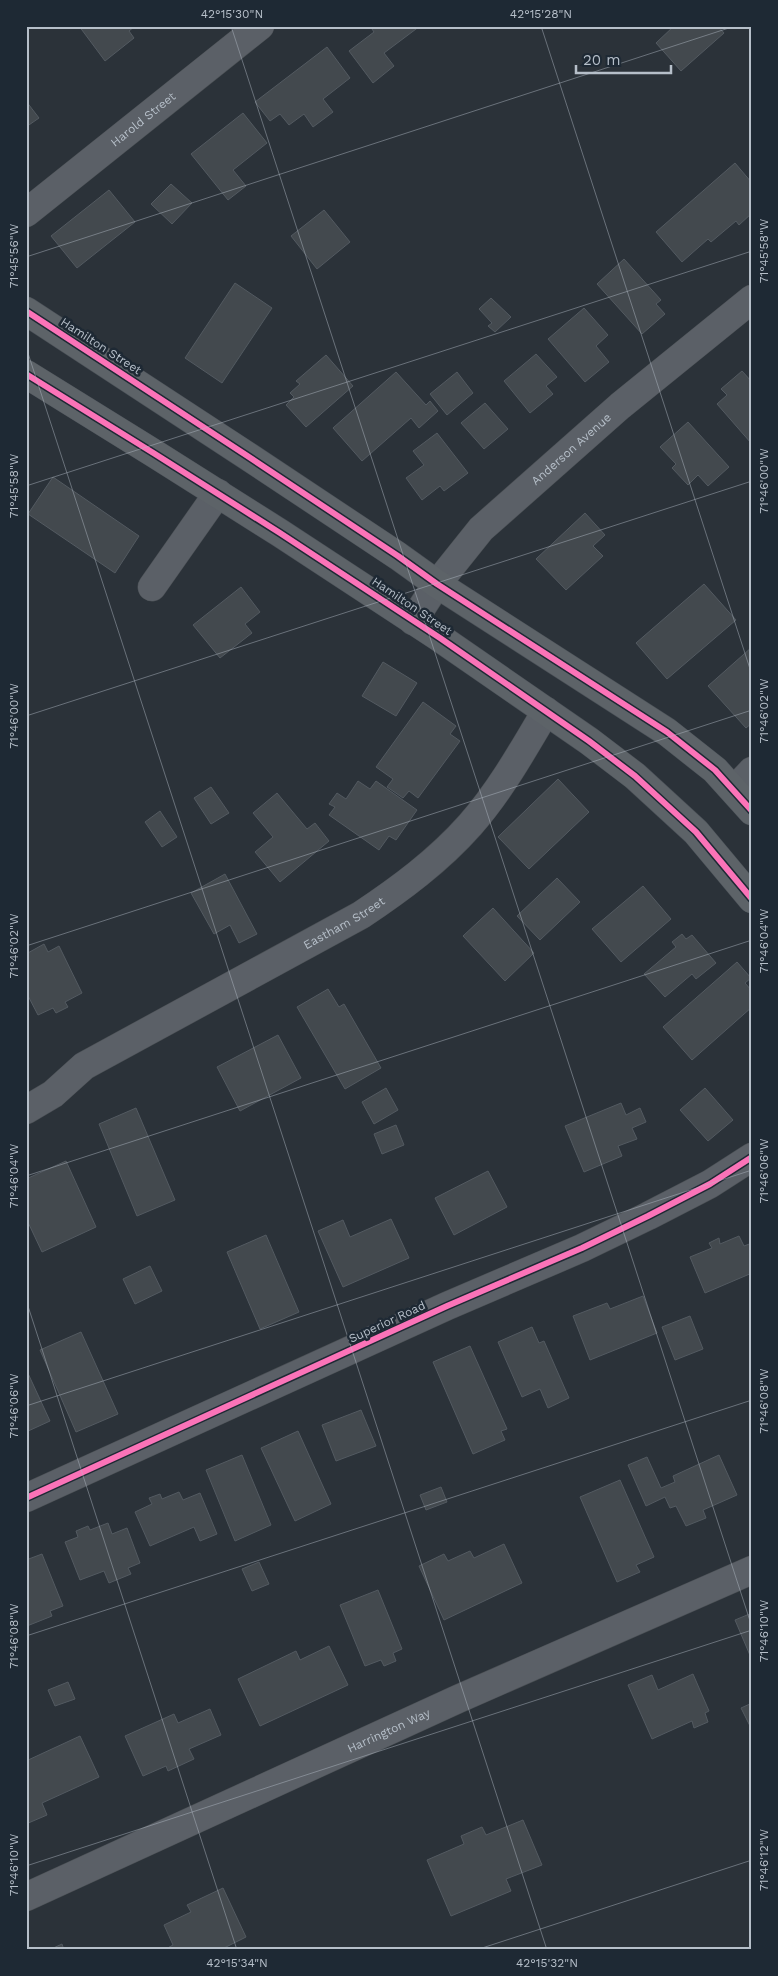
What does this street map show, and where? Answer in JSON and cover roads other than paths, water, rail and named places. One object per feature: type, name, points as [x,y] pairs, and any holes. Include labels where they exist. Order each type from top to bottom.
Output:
[{"type":"main road","name":"Hamilton Street","points":[[26,311],[249,457],[437,584],[667,732],[715,770],[743,781],[752,811]]},
{"type":"main road","name":"Hamilton Street","points":[[26,374],[218,493],[546,711],[634,776],[676,813],[696,832],[752,899]]},
{"type":"street","name":"Harold Street","points":[[26,213],[260,26]]},
{"type":"street","name":"Anderson Avenue","points":[[413,621],[437,584],[481,529],[620,406],[752,299]]},
{"type":"street","points":[[152,587],[218,493]]},
{"type":"street","name":"Eastham Street","points":[[26,1110],[53,1094],[84,1066],[361,915],[401,888],[448,848],[474,820],[510,771],[546,711]]},
{"type":"street","name":"Superior Road","points":[[26,1498],[447,1306],[582,1248],[710,1184],[752,1157]]},
{"type":"street","name":"Harrington Way","points":[[26,1897],[458,1699],[752,1570]]}]
